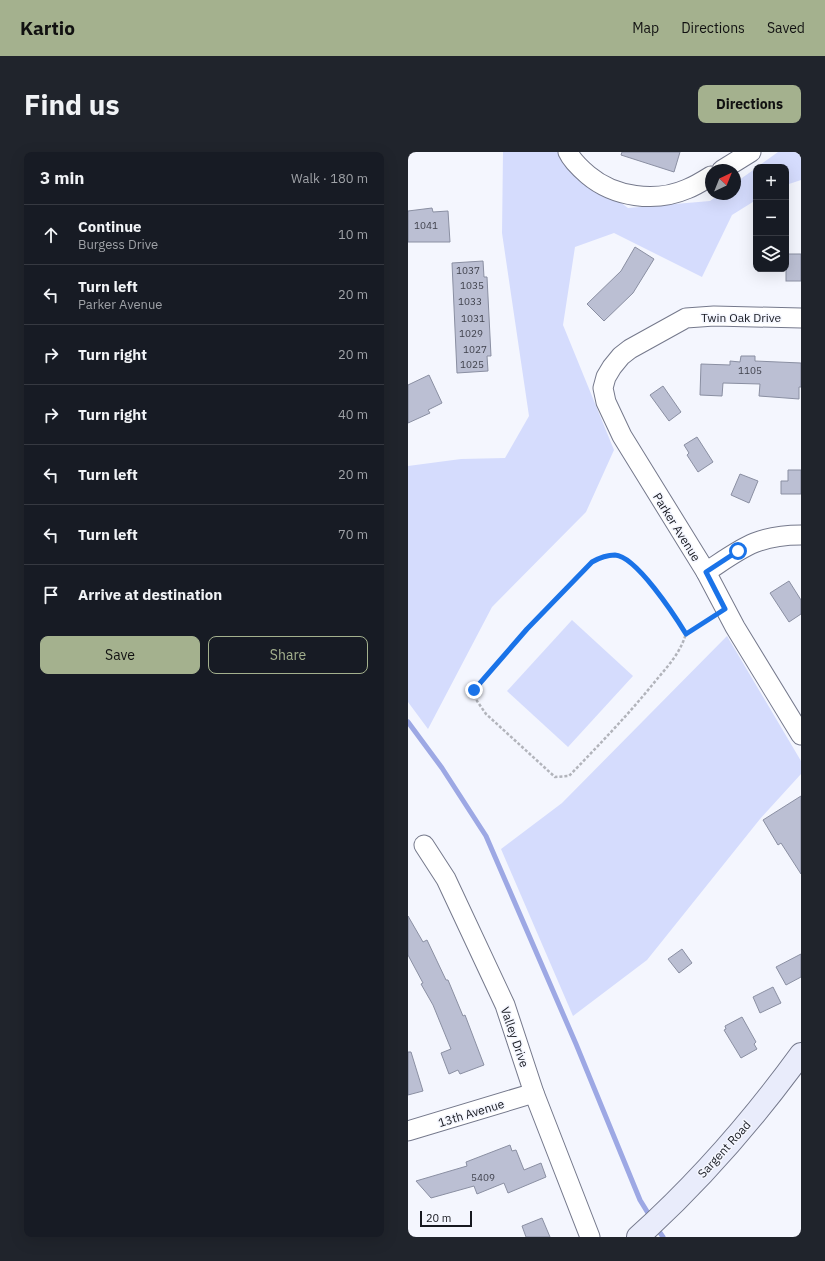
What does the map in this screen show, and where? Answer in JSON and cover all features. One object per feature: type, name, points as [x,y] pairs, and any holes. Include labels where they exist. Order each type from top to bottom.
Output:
[{"type":"main road","name":"Sargent Road","points":[[649,1227],[702,1173],[752,1118],[801,1054]]},
{"type":"street","points":[[568,152],[582,169],[594,179],[620,192],[636,196],[652,197],[686,190],[705,179]]},
{"type":"street","points":[[732,164],[751,152]]},
{"type":"street","name":"Twin Oak Drive","points":[[606,377],[612,366],[630,349],[686,318],[714,316],[801,318]]},
{"type":"street","name":"Parker Avenue","points":[[606,377],[603,388],[606,402],[622,436],[706,572],[725,609],[801,735]]},
{"type":"street","points":[[706,572],[753,542],[768,537],[801,535]]},
{"type":"street","name":"Valley Drive","points":[[424,845],[446,879],[486,962],[504,1005],[534,1093],[590,1237]]},
{"type":"street","name":"13th Avenue","points":[[408,1131],[439,1123],[534,1093]]},
{"type":"path","points":[[686,634],[664,598],[630,562],[616,555],[600,557],[592,562],[533,624],[474,690],[477,701],[486,714],[555,777],[569,776],[612,731],[667,667],[683,646],[686,634],[725,609]]},
{"type":"shaded area","points":[[503,152],[558,152],[563,159],[628,208],[711,200],[741,200],[741,179],[753,170],[753,202],[732,215],[702,277],[614,233],[575,247],[563,325],[614,450],[586,512],[492,607],[428,729],[408,702],[408,466],[461,459],[505,458],[529,416],[502,233]]},
{"type":"shaded area","points":[[778,152],[801,152],[801,180],[789,184],[789,164],[761,164]]},
{"type":"shaded area","points":[[572,620],[633,676],[568,747],[507,691]]},
{"type":"shaded area","points":[[727,636],[801,761],[801,774],[760,819],[647,960],[573,1016],[501,849],[562,803]]},
{"type":"building","points":[[622,152],[680,152],[674,172],[621,155]]},
{"type":"building","points":[[432,208],[433,212],[448,211],[450,242],[408,242],[408,211]]},
{"type":"building","points":[[635,247],[654,259],[633,293],[604,321],[587,304],[621,271]]},
{"type":"building","points":[[789,254],[801,254],[801,281],[786,281],[786,272],[789,272]]},
{"type":"building","points":[[483,261],[484,277],[487,277],[491,356],[487,356],[488,371],[457,373],[452,263]]},
{"type":"building","points":[[741,356],[755,356],[755,361],[801,363],[801,387],[799,387],[799,399],[759,396],[760,384],[723,383],[722,396],[700,395],[701,364],[730,365],[730,361],[740,362]]},
{"type":"building","points":[[429,375],[442,403],[428,410],[430,413],[408,423],[408,385]]},
{"type":"building","points":[[663,386],[681,412],[669,421],[650,395]]},
{"type":"building","points":[[697,437],[713,462],[698,472],[687,455],[689,453],[684,445]]},
{"type":"building","points":[[788,470],[801,470],[801,494],[781,494],[781,481],[788,481]]},
{"type":"building","points":[[740,474],[758,481],[749,503],[731,495]]},
{"type":"building","points":[[789,581],[801,600],[801,614],[789,622],[770,593]]},
{"type":"building","points":[[801,796],[801,874],[781,843],[778,845],[763,820]]},
{"type":"building","points":[[408,916],[423,942],[427,940],[446,980],[448,980],[463,1016],[465,1015],[484,1065],[460,1074],[458,1070],[449,1074],[441,1053],[451,1049],[433,1005],[421,984],[423,983],[408,955]]},
{"type":"building","points":[[682,949],[692,963],[679,973],[668,959]]},
{"type":"building","points":[[801,954],[801,977],[786,985],[776,967]]},
{"type":"building","points":[[773,987],[781,1003],[760,1013],[753,997]]},
{"type":"building","points":[[742,1017],[756,1042],[754,1044],[757,1049],[741,1058],[724,1030],[726,1029],[725,1026]]},
{"type":"building","points":[[408,1052],[411,1052],[423,1091],[408,1095]]},
{"type":"building","points":[[510,1145],[512,1151],[516,1150],[524,1170],[541,1163],[546,1177],[508,1193],[504,1183],[477,1194],[474,1186],[431,1198],[416,1181],[467,1166],[466,1162]]},
{"type":"building","points":[[542,1218],[550,1237],[526,1237],[522,1226]]},
{"type":"waterway","points":[[408,722],[442,768],[486,836],[576,1044],[640,1200],[651,1218]]},
{"type":"waterway","points":[[656,1227],[663,1237]]},
{"type":"route","points":[[474,690],[527,629],[592,562],[600,557],[616,555],[630,562],[664,598],[686,634],[725,609],[706,572],[738,551]]}]
